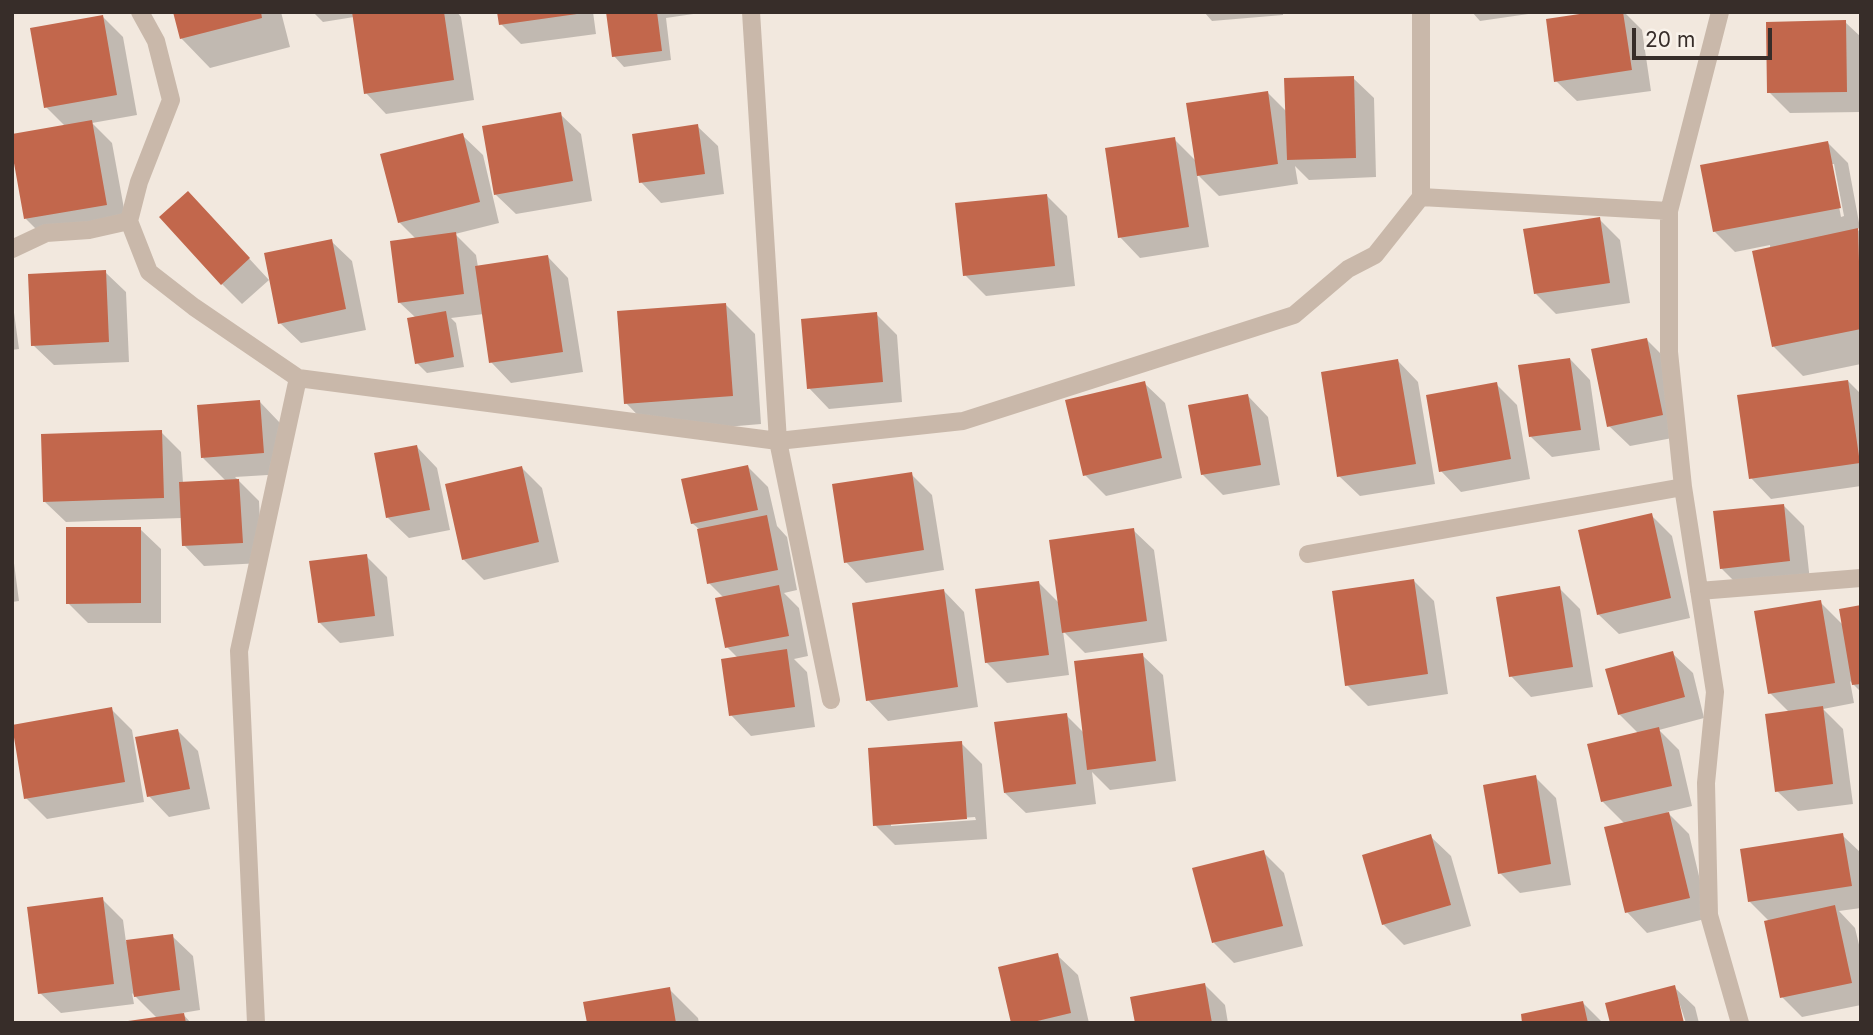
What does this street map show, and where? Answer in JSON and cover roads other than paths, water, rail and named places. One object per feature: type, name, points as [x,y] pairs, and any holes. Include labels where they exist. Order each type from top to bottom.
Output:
[{"type":"street","points":[[140,12],[156,41],[171,100],[139,182],[129,221],[149,271],[194,307],[298,378],[778,441],[963,421],[1294,315],[1348,270],[1375,255],[1421,197],[1421,12]]},
{"type":"street","points":[[751,12],[778,441],[831,700]]},
{"type":"street","points":[[1720,12],[1669,211],[1670,352],[1683,488],[1715,692],[1706,783],[1709,915],[1740,1023]]},
{"type":"street","points":[[1421,197],[1669,211]]},
{"type":"street","points":[[12,249],[46,233],[89,230],[129,221]]},
{"type":"street","points":[[256,1023],[239,651],[298,378]]},
{"type":"street","points":[[1308,554],[1683,488]]},
{"type":"street","points":[[1699,591],[1861,578]]}]
